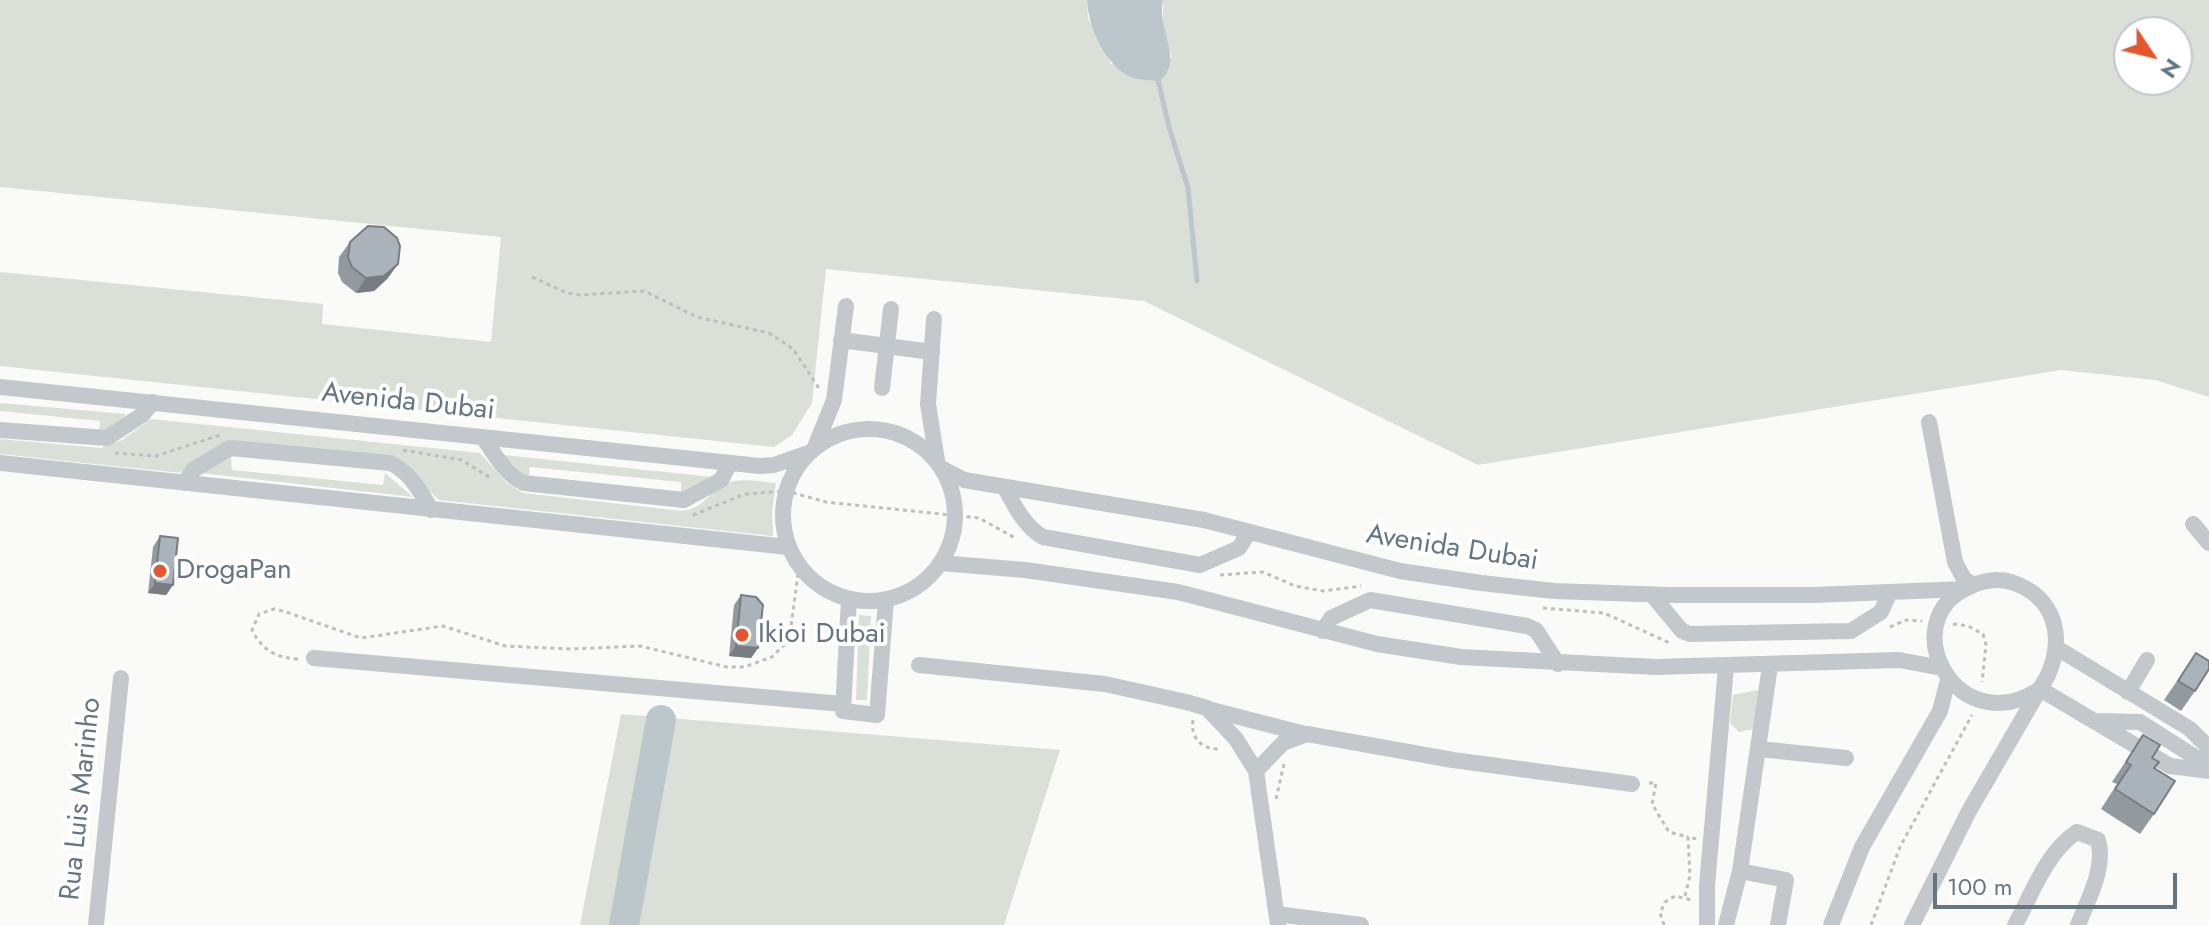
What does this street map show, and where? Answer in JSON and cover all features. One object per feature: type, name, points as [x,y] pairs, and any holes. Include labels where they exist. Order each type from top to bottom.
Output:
[{"type":"street","points":[[846,306],[831,406],[811,451],[786,491],[782,510],[788,547],[799,566],[813,581],[849,599],[886,600],[916,586],[940,563],[948,549],[955,516],[952,491],[940,466],[928,404],[934,319]]},
{"type":"street","points":[[882,388],[891,309]]},
{"type":"street","points":[[841,340],[932,352]]},
{"type":"street","name":"Avenida Dubai","points":[[0,387],[730,463],[774,465],[811,451],[849,431],[883,429],[916,442],[940,466],[964,480],[1125,504],[1400,571],[1467,581],[1554,591],[1652,595],[1890,592],[1969,587],[2005,580],[2025,587],[2042,600],[2054,618],[2057,648]]},
{"type":"street","points":[[0,430],[107,438],[142,415],[153,402]]},
{"type":"street","points":[[1831,925],[1862,847],[1940,711],[1945,674],[1935,643],[1938,622],[1948,604],[1969,587],[1955,562],[1929,422]]},
{"type":"street","points":[[483,437],[516,479],[524,483],[691,499],[721,480],[730,463]]},
{"type":"street","points":[[185,483],[193,470],[230,448],[390,463],[419,489],[431,510]]},
{"type":"street","points":[[0,463],[788,547]]},
{"type":"street","points":[[1005,488],[1035,533],[1043,537],[1200,565],[1239,548],[1249,532]]},
{"type":"street","points":[[2193,524],[2209,543]]},
{"type":"street","points":[[940,563],[1025,570],[1178,592],[1323,631],[1461,657],[1558,664],[1726,667],[1899,660],[1930,663],[1962,693],[1980,701],[1999,703],[2040,689],[2170,766],[2205,768]]},
{"type":"street","points":[[1652,595],[1682,631],[1690,634],[1851,631],[1881,612],[1890,592]]},
{"type":"street","points":[[849,599],[843,711],[877,715],[886,600]]},
{"type":"street","points":[[1323,631],[1331,618],[1370,600],[1527,626],[1536,630],[1558,664]]},
{"type":"street","points":[[1912,925],[1933,877],[2040,689],[2057,648],[2190,729],[2209,748]]},
{"type":"street","points":[[314,658],[843,704]]},
{"type":"street","points":[[2128,692],[2147,660]]},
{"type":"street","points":[[919,665],[1105,684],[1307,734],[1453,760],[1632,784]]},
{"type":"street","points":[[1726,925],[1740,871],[1770,666]]},
{"type":"street","points":[[1707,925],[1707,886],[1726,667]]},
{"type":"street","name":"Rua Luis Marinho","points":[[96,925],[121,678]]},
{"type":"street","points":[[1207,708],[1236,739],[1256,771],[1278,919],[1361,925]]},
{"type":"street","points":[[2094,721],[2140,722],[2205,768]]},
{"type":"street","points":[[1256,771],[1283,743],[1307,734]]},
{"type":"street","points":[[1759,749],[1846,758]]},
{"type":"street","points":[[2015,925],[2054,853],[2077,832],[2098,840],[2102,852],[2078,925]]},
{"type":"street","points":[[1740,871],[1786,880],[1778,925]]},
{"type":"path","points":[[532,277],[567,293],[581,295],[644,291],[697,317],[769,333],[793,349],[831,406]]},
{"type":"path","points":[[314,658],[281,658],[271,653],[258,642],[252,630],[259,614],[274,609],[283,611],[361,638],[443,626],[505,646],[571,649],[640,646],[744,667],[772,657],[784,645],[791,627],[799,566]]},
{"type":"path","points":[[1632,784],[1656,783],[1652,804],[1669,832],[1688,837]]},
{"type":"path","points":[[1664,925],[1660,913],[1670,898],[1687,897],[1695,905]]},
{"type":"shaded area","points":[[0,0],[1087,0],[1088,18],[1111,64],[1172,57],[1163,28],[1163,0],[2209,0],[2209,397],[2155,380],[2061,370],[1478,465],[1144,301],[826,269],[812,403],[792,435],[774,447],[0,366],[0,272],[323,304],[322,324],[491,342],[501,237],[0,187]]},
{"type":"shaded area","points":[[1087,0],[1163,0],[1163,22],[1170,63],[1160,81],[1134,78],[1115,66],[1100,46]]},
{"type":"shaded area","points":[[0,403],[126,414],[119,423],[99,433],[100,421],[0,411]]},
{"type":"shaded area","points":[[151,419],[480,453],[507,483],[523,493],[682,511],[695,507],[731,482],[750,480],[776,483],[772,511],[773,536],[439,500],[408,471],[236,444],[181,473],[0,454],[0,439],[101,448],[122,440]]},
{"type":"shaded area","points":[[503,455],[713,477],[681,496],[681,482],[530,467],[528,480]]},
{"type":"shaded area","points":[[231,457],[232,470],[383,485],[385,473],[413,497],[200,473]]},
{"type":"shaded area","points":[[859,615],[871,616],[867,700],[856,700]]},
{"type":"shaded area","points":[[1758,690],[1754,729],[1739,732],[1730,723],[1733,695]]},
{"type":"shaded area","points":[[621,714],[1060,750],[1004,925],[580,925]]},
{"type":"building","points":[[368,226],[384,227],[397,238],[400,246],[398,264],[384,276],[366,278],[352,267],[348,258],[350,242]]},
{"type":"building","points":[[160,536],[178,538],[173,585],[155,583]]},
{"type":"building","points":[[741,595],[756,597],[763,605],[758,648],[736,646]]},
{"type":"building","points":[[2196,653],[2209,661],[2209,669],[2195,691],[2178,681]]},
{"type":"building","points":[[2143,735],[2160,745],[2152,758],[2159,762],[2154,768],[2175,781],[2154,814],[2115,789],[2131,765],[2126,762]]},
{"type":"waterway","points":[[1157,75],[1188,188],[1197,281]]},
{"type":"waterway","points":[[624,925],[661,720]]},
{"type":"place","name":"DrogaPan","points":[[160,571]]},
{"type":"place","name":"Ikioi Dubai","points":[[742,635]]}]
